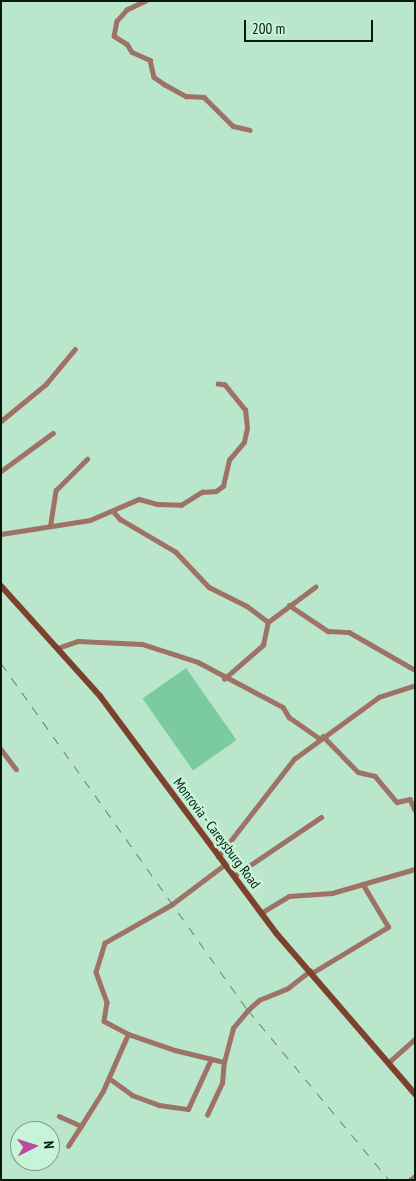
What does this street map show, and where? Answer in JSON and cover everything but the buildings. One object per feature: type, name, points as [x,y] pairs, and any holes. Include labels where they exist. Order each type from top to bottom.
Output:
[{"type":"main road","name":"Monrovia - Careysburg Road","points":[[1,586],[100,696],[261,913],[415,1094]]},
{"type":"street","points":[[146,1],[127,10],[117,21],[114,36],[127,44],[132,52],[150,60],[154,77],[164,84],[186,96],[204,97],[233,126],[250,130]]},
{"type":"street","points":[[1,421],[46,384],[75,349]]},
{"type":"street","points":[[1,534],[90,520],[140,499],[158,504],[181,505],[202,492],[216,492],[223,486],[229,460],[244,442],[247,428],[245,410],[225,385],[218,384]]},
{"type":"street","points":[[1,471],[53,433]]},
{"type":"street","points":[[50,526],[56,490],[87,459]]},
{"type":"street","points":[[113,511],[120,519],[176,552],[209,587],[247,606],[268,622]]},
{"type":"street","points":[[224,679],[263,645],[268,622],[315,587]]},
{"type":"street","points":[[289,605],[328,630],[349,632],[415,670]]},
{"type":"street","points":[[58,648],[78,641],[142,644],[198,662],[224,679],[283,707],[289,717],[321,737],[358,772],[375,776],[397,802],[410,799],[415,810]]},
{"type":"street","points":[[218,856],[282,773],[321,737],[379,697],[415,685]]},
{"type":"street","points":[[1,749],[16,769]]},
{"type":"street","points":[[234,876],[321,817]]},
{"type":"street","points":[[224,1062],[128,1034],[104,1021],[107,1002],[96,972],[105,943],[172,905],[225,865]]},
{"type":"street","points":[[261,913],[289,896],[332,893],[415,869]]},
{"type":"street","points":[[208,1115],[226,1073],[224,1062],[233,1028],[248,1010],[258,1000],[288,988],[311,972],[388,927],[363,885]]},
{"type":"street","points":[[68,1146],[109,1078],[128,1034]]},
{"type":"street","points":[[388,1063],[415,1039]]},
{"type":"street","points":[[109,1078],[132,1095],[150,1102],[188,1109],[211,1059]]},
{"type":"street","points":[[59,1116],[81,1126]]},
{"type":"street","points":[[410,1180],[415,1176]]},
{"type":"green space","points":[[186,668],[236,740],[193,770],[143,698]]},
{"type":"railway","points":[[1,663],[248,1010],[389,1180]]}]
